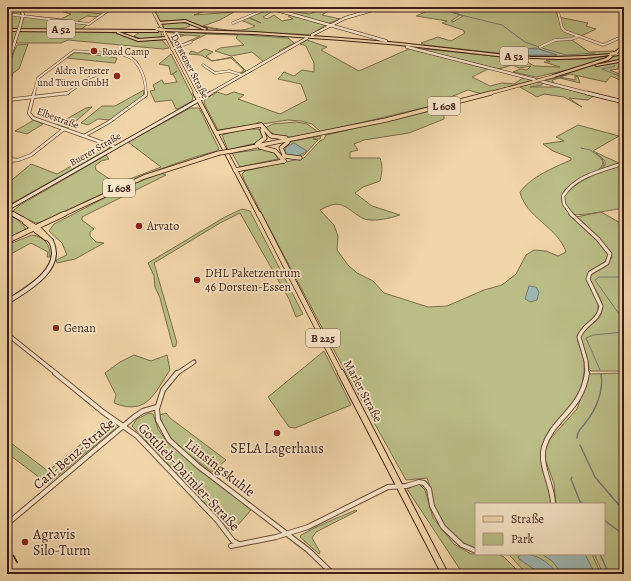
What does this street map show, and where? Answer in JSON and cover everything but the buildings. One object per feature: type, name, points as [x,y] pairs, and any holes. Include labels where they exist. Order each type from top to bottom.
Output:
[{"type":"highway","points":[[159,23],[182,21],[191,24],[186,28],[173,30]]},
{"type":"highway","points":[[159,23],[185,21],[204,28],[228,32]]},
{"type":"highway","name":"A 52","points":[[7,29],[173,30],[228,32],[385,42],[533,58],[575,58],[613,54]]},
{"type":"highway","name":"A 52","points":[[7,29],[156,30]]},
{"type":"highway","points":[[95,30],[118,32],[138,40],[167,38]]},
{"type":"highway","points":[[156,30],[140,32],[133,36],[143,40],[167,38]]},
{"type":"highway","name":"A 52","points":[[169,30],[320,38],[534,59],[577,59],[624,52]]},
{"type":"highway","points":[[554,76],[601,61],[624,46]]},
{"type":"highway","points":[[554,76],[624,60]]},
{"type":"main road","name":"Dorstener Straße","points":[[151,7],[216,133]]},
{"type":"main road","name":"L 608","points":[[7,241],[144,177],[219,153],[316,135],[425,111],[554,76]]},
{"type":"main road","points":[[196,95],[206,96]]},
{"type":"main road","points":[[216,133],[249,128],[261,128],[268,134],[276,137],[311,136]]},
{"type":"main road","points":[[239,149],[257,144],[264,140],[265,136],[261,128]]},
{"type":"main road","points":[[219,139],[221,134],[227,131]]},
{"type":"main road","name":"Marler Straße","points":[[216,133],[445,574]]},
{"type":"main road","points":[[284,161],[286,160],[281,148],[285,144],[311,136]]},
{"type":"main road","points":[[239,149],[260,147],[271,149],[277,152],[284,161]]},
{"type":"main road","points":[[284,156],[300,158]]},
{"type":"main road","points":[[235,170],[284,161]]},
{"type":"main road","points":[[240,179],[240,173],[249,168]]},
{"type":"main road","points":[[22,219],[46,234],[51,241]]},
{"type":"main road","points":[[29,224],[39,224],[52,221]]},
{"type":"main road","points":[[46,234],[45,230],[52,221]]},
{"type":"main road","points":[[20,235],[28,230],[29,224]]},
{"type":"main road","points":[[36,228],[38,233],[51,241]]},
{"type":"main road","points":[[20,235],[38,233]]},
{"type":"street","points":[[7,66],[22,17],[20,7]]},
{"type":"street","points":[[7,14],[89,24],[113,7]]},
{"type":"street","points":[[233,23],[267,7],[386,41]]},
{"type":"street","points":[[283,12],[291,7]]},
{"type":"street","points":[[312,36],[349,16],[383,7]]},
{"type":"street","points":[[557,7],[563,29],[605,45],[624,36]]},
{"type":"street","points":[[541,47],[556,39],[571,39],[580,36]]},
{"type":"street","name":"Buerer Straße","points":[[22,219],[7,210],[307,38]]},
{"type":"street","points":[[172,49],[191,42]]},
{"type":"street","points":[[408,47],[624,102]]},
{"type":"street","name":"Elbestraße","points":[[84,136],[109,122],[144,97],[146,93],[141,72],[131,58],[74,51],[38,78],[32,97],[29,116],[115,148]]},
{"type":"street","points":[[203,65],[214,73],[229,72],[242,75]]},
{"type":"street","points":[[7,100],[70,93],[91,77]]},
{"type":"street","points":[[191,104],[201,105]]},
{"type":"street","points":[[7,160],[18,160],[31,154],[64,129]]},
{"type":"street","points":[[553,503],[553,487],[544,462],[544,445],[550,435],[570,412],[582,393],[587,372],[586,359],[579,338],[580,334],[595,321],[599,315],[601,306],[599,298],[588,279],[590,273],[607,263],[610,254],[602,243],[569,212],[564,204],[563,196],[571,185],[584,178],[624,163]]},
{"type":"street","points":[[7,302],[24,290],[48,269],[55,256],[51,241]]},
{"type":"street","name":"Gottlieb-Daimler-Straße","points":[[7,334],[103,412],[137,436],[217,520],[233,541],[239,544],[288,534],[308,526],[388,487],[398,485],[405,486],[419,482],[427,486],[430,490],[434,512],[444,527],[457,542],[475,551]]},
{"type":"street","points":[[157,407],[162,393],[170,380],[181,369],[194,362]]},
{"type":"street","name":"Carl-Benz-Straße","points":[[7,524],[143,411],[157,407]]},
{"type":"street","name":"Lünsingskuhle","points":[[157,407],[157,418],[160,428],[173,445],[288,534],[319,559],[333,574]]},
{"type":"street","points":[[231,546],[239,544]]},
{"type":"green space","points":[[7,7],[19,7],[21,15],[61,19],[71,14],[60,10],[103,14],[99,17],[87,16],[78,21],[88,24],[79,31],[117,33],[139,41],[162,40],[169,48],[163,49],[68,40],[61,43],[10,43],[7,56]]},
{"type":"green space","points":[[173,7],[217,7],[194,15],[234,12],[220,20],[203,26],[223,29],[243,30],[255,26],[241,20],[249,18],[261,23],[249,17],[257,12],[251,10],[263,7],[280,12],[273,11],[263,17],[267,19],[274,15],[282,21],[293,19],[288,16],[292,15],[326,25],[310,35],[219,30],[200,26],[186,20],[160,21],[156,12]]},
{"type":"green space","points":[[437,7],[460,15],[451,21],[453,22],[463,16],[451,11],[463,10],[459,7],[464,10],[504,7],[555,7],[558,17],[588,23],[586,26],[596,29],[572,40],[589,52],[614,51],[612,53],[588,55],[541,56],[496,53],[425,45],[421,43],[438,37],[451,41],[465,33],[463,30],[442,23],[447,21],[416,16]],"holes":[[[535,48],[557,55],[528,55],[502,52]]]},
{"type":"green space","points":[[287,10],[309,14],[321,10],[328,11],[322,15],[340,19],[327,24],[283,11]]},
{"type":"green space","points":[[183,22],[189,24],[190,26],[181,29],[164,29],[163,24]]},
{"type":"green space","points":[[140,32],[161,32],[162,37],[141,39],[134,36]]},
{"type":"green space","points":[[167,32],[246,35],[288,38],[294,43],[279,51],[280,53],[264,62],[252,52],[231,56],[215,51],[220,48],[244,45],[236,38],[238,35],[207,34],[180,47],[174,48],[169,38],[184,35]],"holes":[[[187,35],[200,36],[178,46],[175,46],[170,38]]]},
{"type":"green space","points":[[307,40],[327,47],[321,50],[359,71],[411,48],[488,69],[472,77],[490,86],[502,83],[514,84],[523,78],[533,80],[482,94],[468,90],[448,98],[453,101],[321,132],[312,124],[288,120],[262,124],[258,122],[257,124],[218,130],[204,103],[205,99],[217,92],[226,95],[234,92],[244,95],[238,99],[280,114],[307,100],[301,84],[278,79],[284,72],[294,76],[302,70],[314,72],[314,63],[306,46],[300,44]]},
{"type":"green space","points":[[28,44],[19,69],[13,73],[7,94],[7,80],[14,52],[17,45]]},
{"type":"green space","points":[[414,48],[523,59],[534,66],[560,67],[544,62],[550,62],[546,60],[588,59],[624,53],[624,63],[619,64],[618,69],[610,70],[624,76],[624,82],[611,76],[606,82],[570,74],[560,77],[575,80],[575,76],[578,77],[580,83],[560,78],[552,80],[554,83],[544,81],[569,74],[567,70],[536,77],[513,72],[521,69],[527,70],[531,66],[519,68],[513,65],[498,69]]},
{"type":"green space","points":[[205,49],[213,52],[206,56],[212,61],[201,55],[189,54],[191,51],[198,53]]},
{"type":"green space","points":[[74,53],[117,58],[115,63],[67,58]]},
{"type":"green space","points":[[171,54],[193,97],[192,101],[178,109],[176,109],[172,100],[155,102],[150,91],[155,90],[153,85],[162,80],[164,84],[177,82],[173,74],[177,71],[171,75],[169,66],[159,64]]},
{"type":"green space","points":[[232,57],[246,71],[239,74],[244,70],[231,58],[212,61]]},
{"type":"green space","points":[[541,81],[551,85],[542,83],[542,85],[530,87],[560,87],[593,96],[588,100],[569,98],[582,107],[564,97],[544,94],[537,97],[520,87]]},
{"type":"green space","points":[[144,90],[143,97],[110,120],[98,119],[88,125],[81,123],[102,106],[115,106]]},
{"type":"green space","points":[[92,107],[68,128],[56,125],[86,108]]},
{"type":"green space","points":[[190,108],[199,108],[219,149],[216,151],[194,157],[150,173],[45,221],[36,223],[13,213],[14,210],[20,205],[106,155],[109,159],[101,161],[95,166],[96,170],[117,184],[161,167],[128,142]]},
{"type":"green space","points":[[442,108],[444,119],[409,133],[364,140],[354,144],[358,150],[350,152],[350,158],[380,158],[382,164],[380,181],[363,187],[355,193],[372,206],[400,215],[386,219],[370,220],[362,218],[347,207],[338,204],[327,206],[320,210],[334,225],[338,236],[337,250],[348,265],[357,273],[373,281],[384,293],[428,307],[447,306],[484,290],[502,285],[516,274],[526,255],[534,250],[546,251],[558,256],[566,252],[562,243],[550,229],[529,209],[523,201],[520,192],[530,181],[550,169],[571,160],[571,158],[553,151],[543,144],[564,141],[556,137],[578,125],[619,136],[593,151],[621,164],[601,170],[605,165],[605,161],[596,153],[603,161],[601,168],[595,173],[569,186],[563,192],[562,200],[567,211],[598,240],[608,254],[607,259],[601,265],[588,273],[587,277],[588,285],[598,300],[599,310],[595,318],[582,329],[578,335],[578,341],[585,365],[583,386],[575,403],[556,425],[546,441],[543,450],[544,468],[552,503],[475,503],[475,550],[462,543],[444,527],[439,520],[433,506],[427,478],[406,480],[337,356],[244,180],[242,174],[245,171],[304,158],[320,141],[324,139],[326,135]]},
{"type":"green space","points":[[34,120],[43,124],[27,134],[15,131]]},
{"type":"green space","points":[[296,122],[307,124],[318,132],[284,137],[277,136],[265,128],[273,124]]},
{"type":"green space","points":[[244,129],[259,129],[263,134],[263,138],[256,143],[228,150],[222,135]]},
{"type":"green space","points":[[321,136],[320,139],[313,139],[318,140],[304,155],[288,157],[283,153],[283,146],[293,141]]},
{"type":"green space","points":[[107,146],[109,149],[7,206],[7,184],[31,164],[57,174]]},
{"type":"green space","points":[[265,149],[275,153],[278,159],[240,167],[232,153]]},
{"type":"green space","points":[[622,165],[624,166],[624,208],[576,215],[569,211],[565,203],[564,195],[570,189],[591,176]]},
{"type":"green space","points":[[161,173],[166,175],[82,217],[82,220],[94,229],[90,232],[90,236],[96,242],[104,243],[75,259],[57,263],[56,260],[67,255],[62,243],[49,231],[54,224],[130,185]]},
{"type":"green space","points":[[242,209],[250,211],[303,314],[296,317],[289,299],[240,213],[220,223],[154,263],[177,343],[176,346],[173,347],[160,298],[155,287],[154,276],[148,263],[225,217]]},
{"type":"green space","points":[[601,212],[624,225],[624,371],[591,371],[589,369],[588,361],[580,338],[583,332],[596,321],[602,312],[600,298],[589,279],[591,273],[608,263],[612,257],[604,244],[576,217]]},
{"type":"green space","points":[[7,215],[17,219],[26,229],[7,239]]},
{"type":"green space","points":[[32,235],[40,237],[46,242],[49,248],[50,257],[47,257],[48,252],[31,243],[7,256],[7,245]]},
{"type":"green space","points":[[324,351],[351,405],[295,428],[289,427],[268,397]]},
{"type":"green space","points":[[134,355],[151,361],[167,355],[170,370],[154,394],[142,405],[134,407],[114,403],[116,395],[105,373],[120,362]]},
{"type":"green space","points":[[624,373],[624,574],[603,574],[594,555],[605,555],[605,503],[556,503],[554,483],[545,459],[545,451],[550,439],[577,409],[589,374]]},
{"type":"green space","points":[[149,413],[153,414],[158,429],[167,442],[251,510],[232,532],[132,426],[137,419]]},
{"type":"green space","points":[[166,413],[170,418],[226,460],[212,472],[188,454],[173,440],[162,424],[160,415]]},
{"type":"green space","points":[[108,422],[116,428],[48,484],[7,453],[7,440],[48,471]]},
{"type":"green space","points":[[419,484],[425,490],[433,518],[454,544],[475,555],[500,555],[504,557],[521,574],[463,574],[407,489]]},
{"type":"green space","points":[[356,510],[357,511],[316,532],[312,538],[320,552],[319,554],[300,537],[301,535],[315,528]]},
{"type":"green space","points":[[592,555],[601,574],[527,574],[510,556]]},
{"type":"water","points":[[506,48],[539,49],[557,55],[527,55],[501,52]]},
{"type":"water","points":[[294,143],[307,151],[298,156],[287,155],[285,152],[286,147]]},
{"type":"water","points":[[529,286],[536,287],[539,292],[537,300],[531,302],[525,299]]},
{"type":"water","points":[[521,555],[533,555],[538,557],[558,574],[541,574],[518,557]]},
{"type":"water","points":[[543,555],[586,555],[595,574],[562,574],[553,562]]},
{"type":"waterway","points":[[45,7],[58,12]]},
{"type":"waterway","points":[[439,7],[461,15],[502,25],[525,42],[539,47]]},
{"type":"waterway","points":[[542,48],[566,55],[595,53]]},
{"type":"waterway","points":[[614,65],[615,66],[602,69],[624,78]]},
{"type":"waterway","points":[[581,148],[590,150],[602,158],[604,165],[597,171]]},
{"type":"waterway","points":[[578,180],[564,191],[562,202],[568,212],[580,224]]},
{"type":"waterway","points":[[592,290],[588,283],[588,277],[589,274],[598,267]]},
{"type":"waterway","points":[[624,277],[599,277],[595,280],[624,321]]},
{"type":"waterway","points":[[598,304],[598,312]]},
{"type":"waterway","points":[[583,327],[577,336],[584,361],[584,373]]},
{"type":"waterway","points":[[600,370],[586,338],[593,335],[624,332]]},
{"type":"waterway","points":[[582,386],[584,373]]},
{"type":"waterway","points":[[577,438],[579,431],[590,417],[596,406],[601,387],[601,374]]},
{"type":"waterway","points":[[580,445],[595,477],[624,511]]},
{"type":"waterway","points":[[572,477],[571,479],[581,503]]},
{"type":"waterway","points":[[605,521],[624,535]]},
{"type":"waterway","points":[[600,555],[609,574]]},
{"type":"tunnel","points":[[386,41],[407,47]]},
{"type":"railway","points":[[13,555],[24,574]]},
{"type":"place","name":"Road Camp","points":[[94,51]]},
{"type":"place","name":"Aldra Fenster und Türen GmbH","points":[[117,76]]},
{"type":"place","name":"Arvato","points":[[139,226]]},
{"type":"place","name":"DHL Paketzentrum 46 Dorsten-Essen","points":[[197,280]]},
{"type":"place","name":"Genan","points":[[56,328]]},
{"type":"place","name":"SELA Lagerhaus","points":[[277,433]]},
{"type":"place","name":"Agravis Silo-Turm","points":[[25,542]]}]
